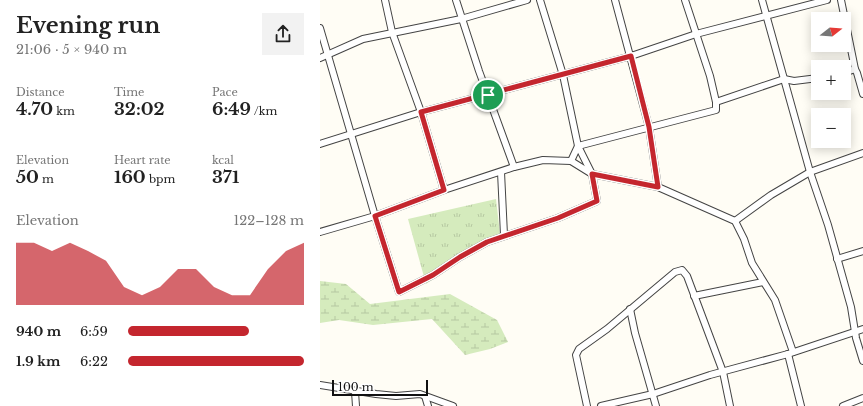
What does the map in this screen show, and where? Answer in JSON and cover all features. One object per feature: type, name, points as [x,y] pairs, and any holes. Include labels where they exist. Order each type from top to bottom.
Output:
[{"type":"street","points":[[456,0],[461,19],[514,167]]},
{"type":"street","points":[[320,58],[328,56],[363,39],[461,19],[527,0]]},
{"type":"street","points":[[320,28],[375,216],[399,292],[433,275],[472,250],[504,235],[558,218],[597,201],[592,174],[578,146],[563,75],[540,0]]},
{"type":"street","points":[[616,0],[649,127],[658,187]]},
{"type":"street","points":[[578,146],[716,110],[716,102],[710,76],[685,0]]},
{"type":"street","points":[[762,0],[810,172],[828,225],[863,361]]},
{"type":"street","points":[[320,144],[421,112],[563,75],[631,56],[696,34],[827,0]]},
{"type":"street","points":[[841,0],[863,94]]},
{"type":"street","points":[[386,1],[392,32],[421,112],[444,190]]},
{"type":"street","points":[[716,102],[784,79],[794,81],[811,79]]},
{"type":"street","points":[[571,161],[578,146]]},
{"type":"street","points":[[736,221],[771,194],[810,172],[863,153]]},
{"type":"street","points":[[320,232],[375,216],[444,190],[514,167],[543,160],[571,161],[592,174],[658,187],[736,221],[752,263],[775,300],[791,353],[801,406]]},
{"type":"street","points":[[501,172],[504,235]]},
{"type":"street","points":[[837,259],[863,251]]},
{"type":"street","points":[[587,406],[576,354],[579,349],[607,329],[630,308],[679,270],[684,272],[723,372],[730,406]]},
{"type":"street","points":[[694,296],[763,282]]},
{"type":"street","points":[[630,308],[635,333],[656,406]]},
{"type":"street","points":[[601,406],[653,394],[791,353],[863,329]]},
{"type":"street","points":[[320,385],[355,392],[396,396],[420,394],[453,406]]},
{"type":"street","points":[[355,392],[356,406]]},
{"type":"street","points":[[425,396],[428,406]]},
{"type":"street","points":[[843,406],[863,398]]},
{"type":"green space","points":[[496,199],[500,234],[426,284],[408,219]]},
{"type":"green space","points":[[320,281],[346,284],[370,304],[450,294],[497,320],[508,342],[490,349],[465,355],[432,319],[373,325],[339,320],[320,323]]},
{"type":"route","points":[[631,56],[649,127],[658,187],[592,174],[597,201],[558,218],[487,242],[460,257],[433,275],[399,292],[375,216],[444,190],[421,112],[488,95],[631,56]]}]
